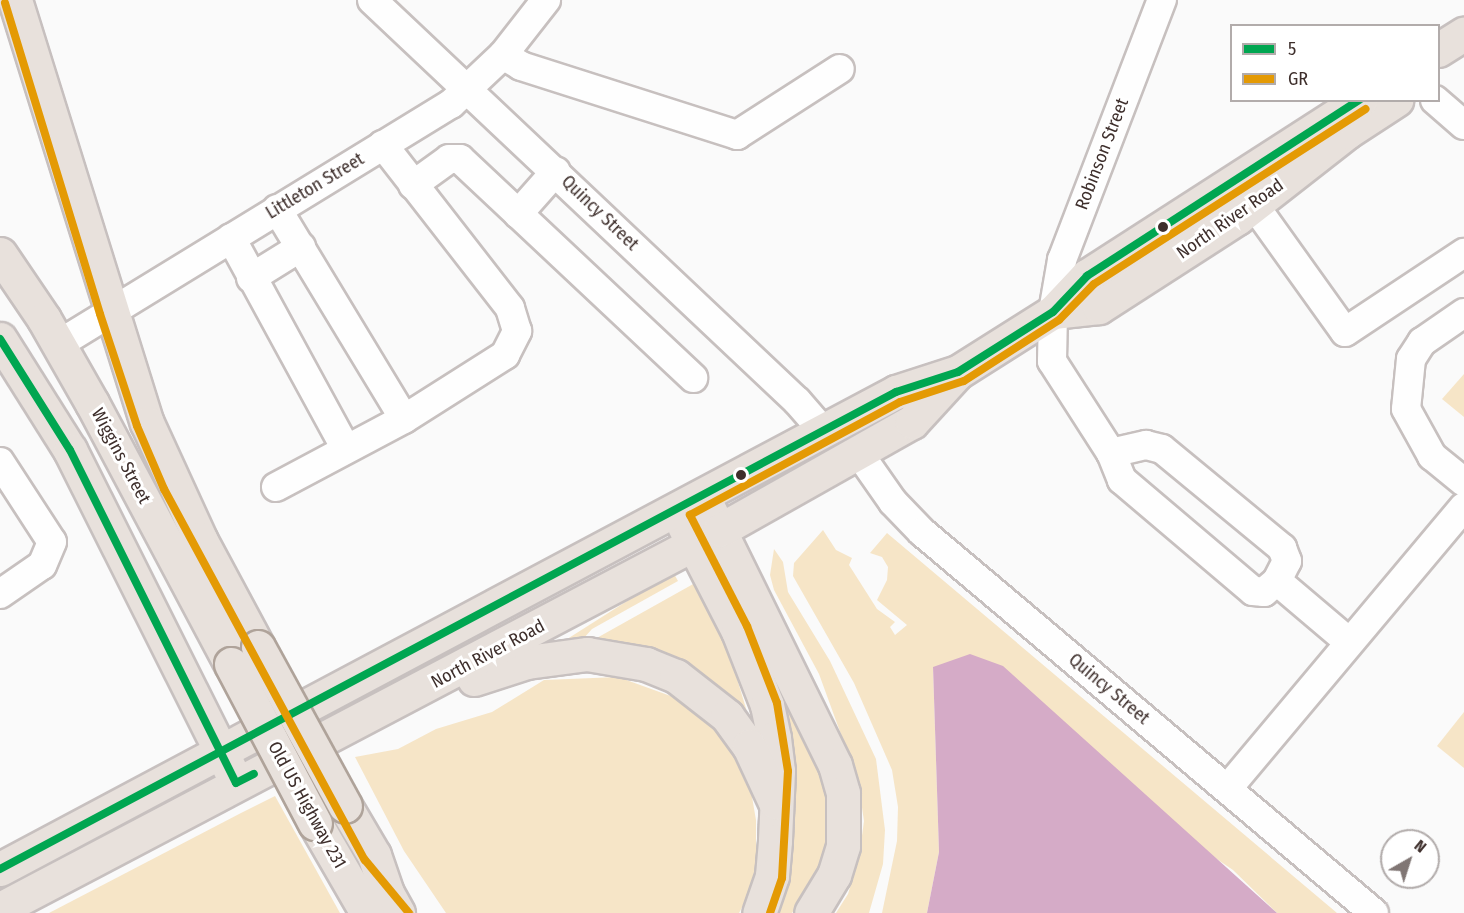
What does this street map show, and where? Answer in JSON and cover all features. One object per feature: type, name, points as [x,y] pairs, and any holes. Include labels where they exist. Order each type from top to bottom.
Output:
[{"type":"main road","points":[[15,0],[147,423],[200,538],[345,806],[374,855],[423,913]]},
{"type":"main road","points":[[1440,50],[1464,34]]},
{"type":"main road","points":[[1440,73],[1464,59]]},
{"type":"main road","name":"North River Road","points":[[0,869],[220,755],[896,392],[958,372],[1053,312],[1087,276],[1357,102]]},
{"type":"main road","name":"North River Road","points":[[1053,312],[1099,307],[1254,204],[1347,132],[1393,102]]},
{"type":"main road","name":"Wiggins Street","points":[[0,254],[59,344],[231,663]]},
{"type":"main road","points":[[0,339],[70,450],[220,755],[237,783]]},
{"type":"main road","name":"North River Road","points":[[0,909],[237,783],[402,700],[707,537],[912,422],[958,372]]},
{"type":"main road","points":[[689,504],[835,765],[843,793],[843,846],[834,875],[811,913]]},
{"type":"main road","points":[[707,537],[738,631],[767,705],[778,771],[772,876],[759,913]]},
{"type":"main road","points":[[402,700],[433,698],[490,672],[556,656],[587,654],[646,664],[676,676],[728,716],[749,746],[775,802]]},
{"type":"main road","name":"Old US Highway 231","points":[[231,663],[315,823],[367,913]]},
{"type":"main road","name":"Old US Highway 231","points":[[374,855],[387,893],[398,913]]},
{"type":"street","name":"Quincy Street","points":[[372,0],[556,171],[797,401],[823,431]]},
{"type":"street","name":"Littleton Street","points":[[59,344],[110,310],[451,104],[503,55],[546,0]]},
{"type":"street","name":"Robinson Street","points":[[1162,0],[1062,260],[1053,312],[1052,361],[1111,453],[1114,467],[1122,480],[1253,591],[1264,592],[1277,581]]},
{"type":"street","points":[[503,55],[521,66],[737,135],[840,69]]},
{"type":"street","points":[[1437,102],[1464,125]]},
{"type":"street","points":[[276,487],[404,419],[505,355],[517,331],[510,308],[383,145]]},
{"type":"street","points":[[413,185],[448,159],[460,159],[693,378]]},
{"type":"street","points":[[518,214],[556,171]]},
{"type":"street","points":[[1254,204],[1345,332],[1464,253]]},
{"type":"street","points":[[277,209],[404,419]]},
{"type":"street","points":[[231,238],[346,449]]},
{"type":"street","points":[[251,278],[301,247]]},
{"type":"street","points":[[1464,313],[1422,342],[1411,359],[1406,409],[1432,456],[1464,482]]},
{"type":"street","points":[[1111,453],[1146,445],[1162,449],[1282,548],[1287,561],[1277,581],[1349,642]]},
{"type":"street","name":"Quincy Street","points":[[858,452],[893,502],[922,532],[1374,913]]},
{"type":"street","points":[[0,462],[52,542],[42,565],[0,594]]},
{"type":"street","points":[[1228,788],[1464,507]]},
{"type":"shaded area","points":[[1464,374],[1464,417],[1442,399]]},
{"type":"shaded area","points":[[823,530],[836,550],[852,558],[849,565],[877,609],[895,622],[890,627],[895,635],[907,625],[877,600],[887,580],[888,567],[882,557],[870,553],[887,533],[1337,913],[1277,913],[1233,870],[933,667],[939,852],[927,913],[882,913],[897,841],[898,807],[892,770],[854,683],[793,576],[794,563]]},
{"type":"shaded area","points":[[774,549],[783,562],[788,592],[830,661],[876,759],[885,830],[883,864],[869,913],[836,913],[848,894],[859,858],[864,821],[858,781],[819,674],[774,590],[770,575]]},
{"type":"shaded area","points":[[673,572],[678,581],[592,629],[583,639],[564,641]]},
{"type":"shaded area","points":[[695,583],[731,659],[748,715],[707,678],[677,660],[595,639]]},
{"type":"shaded area","points":[[970,654],[1003,666],[1277,913],[927,913],[939,852],[933,667]]},
{"type":"shaded area","points":[[618,677],[679,699],[711,722],[734,753],[751,791],[756,820],[756,862],[751,890],[739,913],[446,913],[404,851],[355,757],[398,749],[436,729],[492,712],[544,680]]},
{"type":"shaded area","points":[[778,686],[805,730],[828,793],[827,849],[816,878],[792,913],[775,913]]},
{"type":"shaded area","points":[[1464,712],[1464,768],[1437,746]]},
{"type":"shaded area","points":[[275,796],[340,913],[49,913],[241,813]]},
{"type":"transit line","name":"GR","points":[[5,3],[100,314],[137,426],[164,489],[365,860],[409,913]]},
{"type":"transit line","name":"5","points":[[0,869],[896,392],[958,372],[1053,312],[1087,276],[1356,102]]},
{"type":"transit line","name":"GR","points":[[770,913],[782,878],[788,771],[777,703],[747,626],[690,515],[900,402],[964,381],[1059,320],[1094,284],[1366,109]]},
{"type":"transit line","name":"5","points":[[0,339],[70,450],[236,783],[254,774]]}]
